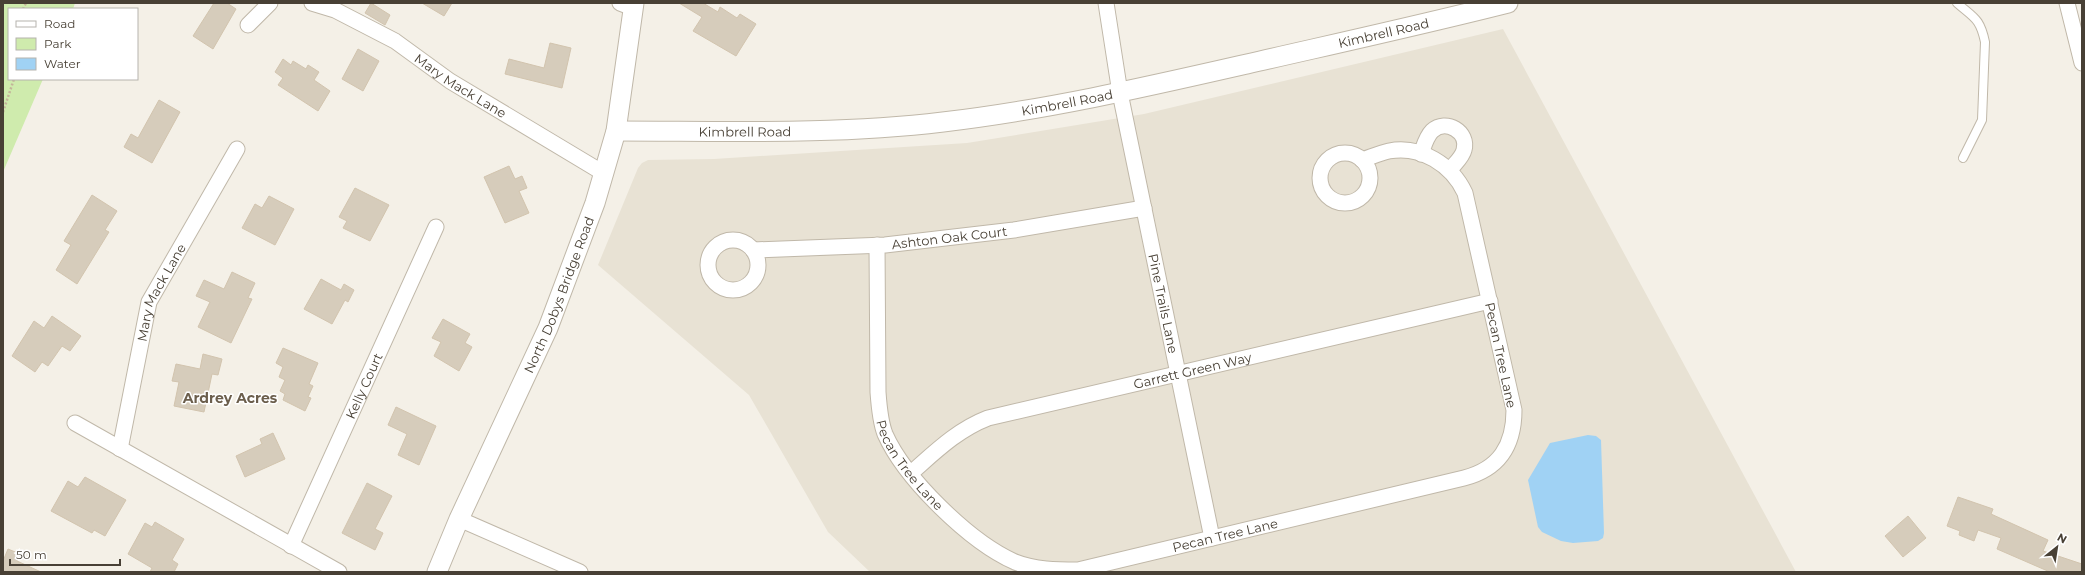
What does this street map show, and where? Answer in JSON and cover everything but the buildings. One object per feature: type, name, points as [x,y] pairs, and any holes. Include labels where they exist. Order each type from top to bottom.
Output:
[{"type":"street","points":[[248,25],[270,3]]},
{"type":"street","name":"Mary Mack Lane","points":[[312,3],[335,10],[395,42],[450,81],[605,174]]},
{"type":"street","name":"Pine Trails Lane","points":[[1106,3],[1120,93],[1212,538]]},
{"type":"street","name":"Kimbrell Road","points":[[616,131],[870,128],[943,122],[1056,105],[1120,93],[1422,25],[1508,3]]},
{"type":"street","points":[[2067,3],[2082,63]]},
{"type":"street","name":"North Dobys Bridge Road","points":[[437,572],[459,519],[548,328],[605,174],[616,131],[629,5]]},
{"type":"street","points":[[1421,154],[1429,135],[1439,127],[1452,127],[1457,130],[1464,140],[1464,146],[1460,157],[1450,170]]},
{"type":"street","name":"Mary Mack Lane","points":[[120,448],[149,302],[237,149]]},
{"type":"street","name":"Pecan Tree Lane","points":[[876,245],[878,392],[880,415],[885,433],[895,454],[910,473],[937,502],[976,538],[998,553],[1016,562],[1034,568],[1078,570],[1477,475],[1494,463],[1507,447],[1512,437],[1514,410],[1465,193],[1460,183],[1450,170],[1432,158],[1404,150],[1389,151],[1362,160]]},
{"type":"street","name":"Ashton Oak Court","points":[[753,250],[876,245],[1014,230],[1144,208]]},
{"type":"street","name":"Kelly Court","points":[[291,546],[436,227]]},
{"type":"street","name":"Garrett Green Way","points":[[910,473],[957,433],[972,424],[988,418],[1490,301]]},
{"type":"street","points":[[75,423],[339,572]]},
{"type":"street","points":[[459,519],[580,572]]},
{"type":"lane","points":[[1957,3],[1975,16],[1985,42],[1982,120],[1963,158]]},
{"type":"path","points":[[3,112],[14,80]]},
{"type":"shaded area","points":[[1503,29],[1796,572],[870,572],[828,532],[749,395],[598,265],[638,168],[642,163],[648,160],[714,159],[967,143],[1144,114]]},
{"type":"green space","points":[[3,3],[75,3],[73,8],[8,8],[8,80],[43,80],[3,172]]},
{"type":"water","points":[[1588,435],[1596,436],[1601,440],[1603,538],[1598,541],[1573,543],[1561,541],[1542,532],[1538,527],[1528,480],[1550,443]]},
{"type":"district","name":"Ardrey Acres","points":[[230,398]]}]
